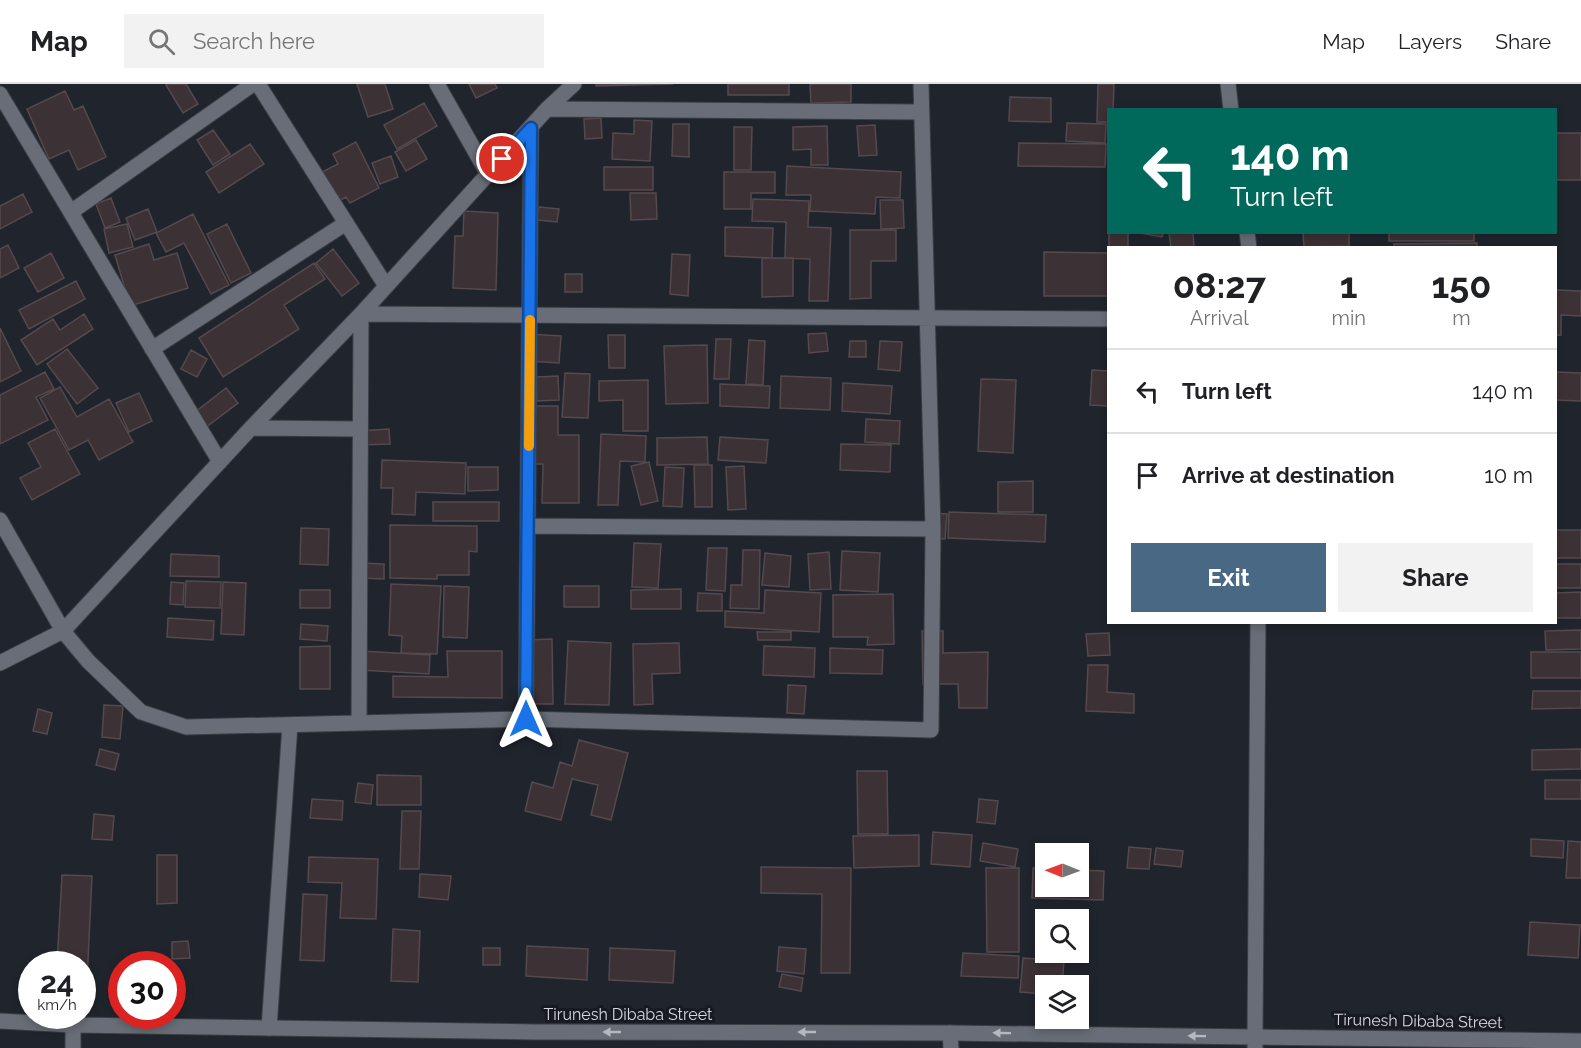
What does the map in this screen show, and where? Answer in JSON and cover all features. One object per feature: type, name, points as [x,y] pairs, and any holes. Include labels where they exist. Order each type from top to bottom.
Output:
[{"type":"street","points":[[71,212],[253,84]]},
{"type":"street","points":[[258,84],[386,286]]},
{"type":"street","points":[[437,84],[488,174]]},
{"type":"street","points":[[0,663],[63,631],[251,428],[362,314],[546,109],[574,84]]},
{"type":"street","points":[[0,520],[63,631],[88,661],[141,712],[186,727],[526,719],[931,730],[933,529],[921,84]]},
{"type":"street","points":[[1228,84],[1232,108]]},
{"type":"street","points":[[0,94],[219,462]]},
{"type":"street","points":[[546,109],[921,112]]},
{"type":"street","points":[[526,719],[531,128]]},
{"type":"street","points":[[152,349],[346,223]]},
{"type":"street","points":[[362,314],[1107,319]]},
{"type":"street","points":[[358,723],[362,314]]},
{"type":"street","points":[[251,428],[360,429]]},
{"type":"street","points":[[528,525],[933,529]]},
{"type":"street","points":[[1255,1043],[1258,624]]},
{"type":"street","points":[[269,1028],[290,725]]},
{"type":"street","name":"Tirunesh Dibaba Street","points":[[0,1021],[18,1022]]},
{"type":"street","name":"Tirunesh Dibaba Street","points":[[96,1025],[951,1040],[1255,1043],[1581,1041]]},
{"type":"street","points":[[73,1029],[73,1048]]},
{"type":"building","points":[[186,84],[198,104],[183,113],[166,85]]},
{"type":"building","points":[[357,84],[385,84],[393,109],[368,117]]},
{"type":"building","points":[[469,84],[495,84],[497,88],[476,98]]},
{"type":"building","points":[[596,84],[673,84],[596,86]]},
{"type":"building","points":[[728,84],[789,84],[789,95],[728,95]]},
{"type":"building","points":[[810,84],[851,84],[851,102],[811,103]]},
{"type":"building","points":[[1098,84],[1114,84],[1113,108],[1107,108],[1107,122],[1097,122]]},
{"type":"building","points":[[65,91],[74,110],[83,106],[106,157],[78,170],[69,150],[49,159],[27,109]]},
{"type":"building","points":[[1010,97],[1051,98],[1051,122],[1009,121]]},
{"type":"building","points":[[424,103],[437,126],[397,149],[384,125]]},
{"type":"building","points":[[601,118],[602,138],[585,139],[584,119]]},
{"type":"building","points":[[634,120],[652,121],[650,161],[612,159],[613,133],[634,134]]},
{"type":"building","points":[[1067,123],[1106,124],[1105,143],[1066,141]]},
{"type":"building","points":[[673,124],[689,124],[689,157],[672,156]]},
{"type":"building","points":[[875,125],[877,155],[859,156],[857,126]]},
{"type":"building","points":[[827,126],[828,165],[811,165],[811,149],[793,150],[793,127]]},
{"type":"building","points":[[734,127],[752,127],[751,170],[734,170]]},
{"type":"building","points":[[213,130],[230,154],[213,165],[197,140]]},
{"type":"building","points":[[1557,133],[1581,133],[1581,180],[1557,180]]},
{"type":"building","points":[[416,140],[427,159],[406,171],[395,152]]},
{"type":"building","points":[[356,142],[379,188],[350,203],[346,197],[332,205],[316,175],[338,164],[333,154]]},
{"type":"building","points":[[1019,143],[1106,144],[1105,167],[1018,166]]},
{"type":"building","points":[[250,144],[264,164],[219,193],[206,172]]},
{"type":"building","points":[[391,156],[398,177],[380,184],[372,163]]},
{"type":"building","points":[[787,166],[901,172],[900,198],[876,197],[875,214],[810,211],[811,195],[786,195]]},
{"type":"building","points":[[604,167],[653,167],[653,190],[604,190]]},
{"type":"building","points":[[724,172],[775,172],[775,193],[751,193],[751,209],[724,209]]},
{"type":"building","points":[[630,193],[656,193],[657,219],[631,220]]},
{"type":"building","points":[[23,194],[32,212],[0,229],[0,206]]},
{"type":"building","points":[[111,198],[120,222],[105,228],[96,204]]},
{"type":"building","points":[[753,199],[809,201],[808,227],[831,228],[828,301],[809,301],[810,259],[785,258],[786,222],[752,221]]},
{"type":"building","points":[[880,200],[903,200],[904,228],[881,229]]},
{"type":"building","points":[[539,207],[559,209],[557,222],[537,220]]},
{"type":"building","points":[[148,209],[157,232],[135,240],[126,218]]},
{"type":"building","points":[[464,211],[498,213],[496,290],[453,288],[455,236],[463,236]]},
{"type":"building","points":[[193,214],[229,285],[211,294],[184,243],[166,252],[156,233]]},
{"type":"building","points":[[127,224],[133,247],[109,253],[104,229]]},
{"type":"building","points":[[227,224],[251,273],[231,283],[207,234]]},
{"type":"building","points":[[725,227],[773,228],[772,258],[725,256]]},
{"type":"building","points":[[850,230],[896,230],[896,261],[871,261],[871,298],[850,299]]},
{"type":"building","points":[[1109,234],[1128,234],[1128,246],[1109,246]]},
{"type":"building","points":[[1146,234],[1163,234],[1162,237]]},
{"type":"building","points":[[1169,234],[1193,234],[1194,246],[1171,246]]},
{"type":"building","points":[[1303,234],[1349,234],[1349,246],[1304,246]]},
{"type":"building","points":[[1389,234],[1474,234],[1474,241],[1389,241]]},
{"type":"building","points":[[1477,243],[1477,246],[1394,246],[1394,244]]},
{"type":"building","points":[[149,244],[154,260],[177,253],[188,288],[130,306],[115,255]]},
{"type":"building","points":[[8,245],[19,268],[0,278],[0,249]]},
{"type":"building","points":[[333,249],[359,283],[342,296],[316,263]]},
{"type":"building","points":[[1044,252],[1107,253],[1107,296],[1044,296]]},
{"type":"building","points":[[51,253],[64,278],[38,292],[24,268]]},
{"type":"building","points":[[672,254],[690,255],[688,296],[670,294]]},
{"type":"building","points":[[762,258],[793,258],[793,296],[762,297]]},
{"type":"building","points":[[314,263],[325,279],[284,305],[299,329],[223,377],[199,338]]},
{"type":"building","points":[[565,274],[582,274],[582,292],[565,292]]},
{"type":"building","points":[[76,281],[85,299],[29,329],[19,310]]},
{"type":"building","points":[[1557,290],[1581,291],[1581,316],[1561,315],[1561,335],[1557,335]]},
{"type":"building","points":[[84,314],[93,329],[37,365],[21,340],[53,319],[60,330]]},
{"type":"building","points":[[0,328],[21,371],[0,382]]},
{"type":"building","points":[[826,333],[828,351],[809,353],[808,334]]},
{"type":"building","points":[[528,334],[561,336],[559,363],[527,361]]},
{"type":"building","points":[[608,335],[625,335],[625,368],[609,368]]},
{"type":"building","points":[[716,339],[731,339],[729,379],[714,379]]},
{"type":"building","points":[[749,340],[765,341],[763,385],[746,384]]},
{"type":"building","points":[[850,341],[866,341],[866,357],[849,357]]},
{"type":"building","points":[[880,341],[902,342],[900,371],[878,369]]},
{"type":"building","points":[[707,345],[708,403],[666,404],[664,346]]},
{"type":"building","points":[[67,349],[98,388],[77,404],[47,364]]},
{"type":"building","points":[[191,350],[207,359],[197,377],[181,369]]},
{"type":"building","points":[[1092,370],[1107,371],[1107,406],[1090,405]]},
{"type":"building","points":[[45,372],[54,389],[36,397],[48,420],[0,444],[0,395]]},
{"type":"building","points":[[1557,372],[1581,373],[1581,401],[1557,400]]},
{"type":"building","points":[[565,373],[590,374],[588,418],[562,417]]},
{"type":"building","points":[[558,376],[559,400],[537,401],[536,377]]},
{"type":"building","points":[[781,376],[831,378],[830,410],[780,408]]},
{"type":"building","points":[[981,379],[1016,380],[1013,453],[978,451]]},
{"type":"building","points":[[648,380],[648,431],[623,431],[623,400],[599,401],[599,381]]},
{"type":"building","points":[[843,383],[892,386],[890,414],[842,411]]},
{"type":"building","points":[[720,384],[770,386],[769,408],[720,406]]},
{"type":"building","points":[[60,387],[77,417],[109,399],[133,442],[99,460],[88,440],[69,450],[40,398]]},
{"type":"building","points":[[226,388],[238,403],[205,428],[194,413]]},
{"type":"building","points":[[139,393],[152,421],[129,432],[116,403]]},
{"type":"building","points":[[530,406],[558,406],[558,435],[579,435],[579,503],[542,503],[543,464],[530,464]]},
{"type":"building","points":[[866,419],[900,421],[899,444],[865,442]]},
{"type":"building","points":[[55,429],[80,474],[32,500],[20,478],[41,467],[28,443]]},
{"type":"building","points":[[389,429],[390,444],[359,445],[358,431]]},
{"type":"building","points":[[601,434],[646,436],[645,462],[620,461],[618,505],[598,505]]},
{"type":"building","points":[[707,437],[708,464],[657,465],[657,438]]},
{"type":"building","points":[[720,437],[768,440],[766,463],[718,460]]},
{"type":"building","points":[[841,444],[891,445],[890,472],[840,470]]},
{"type":"building","points":[[382,460],[466,463],[465,494],[416,492],[415,515],[392,514],[393,488],[381,488]]},
{"type":"building","points":[[649,462],[658,501],[641,505],[631,466]]},
{"type":"building","points":[[694,465],[712,465],[712,507],[695,507]]},
{"type":"building","points":[[744,466],[746,509],[728,510],[726,467]]},
{"type":"building","points":[[468,467],[498,467],[498,490],[468,491]]},
{"type":"building","points":[[665,467],[684,468],[682,507],[663,506]]},
{"type":"building","points":[[1033,481],[1033,512],[998,512],[998,482]]},
{"type":"building","points":[[433,502],[499,502],[499,521],[433,521]]},
{"type":"building","points":[[949,512],[1046,515],[1045,542],[948,538]]},
{"type":"building","points":[[933,513],[947,514],[945,539],[932,538]]},
{"type":"building","points":[[390,525],[477,526],[477,552],[469,551],[469,575],[437,575],[437,579],[390,578]]},
{"type":"building","points":[[301,528],[329,529],[328,565],[300,564]]},
{"type":"building","points":[[1557,530],[1581,530],[1581,558],[1557,558]]},
{"type":"building","points":[[634,543],[661,544],[658,588],[632,587]]},
{"type":"building","points":[[708,548],[727,548],[725,591],[706,590]]},
{"type":"building","points":[[743,550],[760,550],[759,609],[730,608],[731,585],[742,585]]},
{"type":"building","points":[[842,551],[880,553],[878,592],[840,590]]},
{"type":"building","points":[[829,552],[831,589],[810,590],[808,554]]},
{"type":"building","points":[[765,553],[791,556],[789,587],[762,585]]},
{"type":"building","points":[[171,554],[219,556],[219,577],[170,576]]},
{"type":"building","points":[[360,563],[384,564],[384,579],[360,578]]},
{"type":"building","points":[[1557,564],[1581,564],[1581,588],[1557,588]]},
{"type":"building","points":[[186,581],[221,582],[220,608],[185,607]]},
{"type":"building","points":[[171,582],[184,583],[183,605],[170,604]]},
{"type":"building","points":[[223,582],[246,583],[244,635],[221,634]]},
{"type":"building","points":[[391,584],[441,586],[437,654],[401,653],[402,636],[389,635]]},
{"type":"building","points":[[444,586],[469,587],[467,638],[443,637]]},
{"type":"building","points":[[564,586],[599,586],[599,607],[564,607]]},
{"type":"building","points":[[681,589],[681,609],[631,609],[631,590]]},
{"type":"building","points":[[300,590],[330,590],[330,608],[300,608]]},
{"type":"building","points":[[765,590],[821,593],[819,632],[725,627],[725,611],[764,613]]},
{"type":"building","points":[[1581,592],[1581,618],[1557,618],[1557,593]]},
{"type":"building","points":[[698,593],[722,594],[722,611],[697,611]]},
{"type":"building","points":[[893,594],[894,644],[867,645],[868,637],[833,637],[833,595]]},
{"type":"building","points":[[168,618],[214,621],[213,640],[167,637]]},
{"type":"building","points":[[301,624],[328,626],[327,641],[300,639]]},
{"type":"building","points":[[1581,630],[1581,649],[1546,650],[1545,631]]},
{"type":"building","points":[[922,631],[943,631],[943,653],[988,652],[987,708],[959,708],[958,684],[923,684]]},
{"type":"building","points":[[757,632],[791,632],[791,640],[758,640]]},
{"type":"building","points":[[1109,633],[1110,655],[1088,656],[1086,634]]},
{"type":"building","points":[[552,639],[553,704],[528,704],[527,640]]},
{"type":"building","points":[[568,641],[611,643],[609,705],[565,704]]},
{"type":"building","points":[[679,643],[680,673],[652,674],[653,704],[634,705],[633,644]]},
{"type":"building","points":[[330,646],[330,689],[300,689],[300,647]]},
{"type":"building","points":[[764,646],[815,648],[814,677],[763,675]]},
{"type":"building","points":[[830,648],[883,650],[882,674],[830,673]]},
{"type":"building","points":[[361,651],[430,655],[429,674],[360,670]]},
{"type":"building","points":[[447,651],[502,651],[502,698],[393,697],[393,676],[448,677]]},
{"type":"building","points":[[1531,652],[1581,652],[1581,678],[1531,678]]},
{"type":"building","points":[[1088,665],[1108,665],[1107,692],[1134,694],[1134,713],[1086,711]]},
{"type":"building","points":[[788,685],[806,686],[804,714],[787,713]]},
{"type":"building","points":[[1533,691],[1581,691],[1581,708],[1532,709]]},
{"type":"building","points":[[104,705],[123,706],[120,739],[102,737]]},
{"type":"building","points":[[38,709],[52,713],[47,734],[33,731]]},
{"type":"building","points":[[579,740],[628,753],[611,820],[591,815],[598,785],[572,779],[561,820],[525,811],[532,782],[553,788],[560,762],[572,766]]},
{"type":"building","points":[[100,749],[119,754],[115,770],[96,765]]},
{"type":"building","points":[[1581,749],[1581,769],[1532,770],[1532,750]]},
{"type":"building","points":[[857,771],[887,771],[888,834],[858,834]]},
{"type":"building","points":[[377,775],[421,776],[421,805],[377,805]]},
{"type":"building","points":[[1545,780],[1581,780],[1581,799],[1545,799]]},
{"type":"building","points":[[358,783],[373,785],[371,804],[355,802]]},
{"type":"building","points":[[312,799],[343,801],[342,820],[310,818]]},
{"type":"building","points":[[979,799],[998,801],[995,824],[977,822]]},
{"type":"building","points":[[402,811],[421,811],[419,869],[400,869]]},
{"type":"building","points":[[94,814],[114,816],[112,840],[92,839]]},
{"type":"building","points":[[933,832],[972,835],[970,867],[931,864]]},
{"type":"building","points":[[919,835],[919,866],[854,868],[853,836]]},
{"type":"building","points":[[1531,839],[1564,841],[1563,858],[1531,856]]},
{"type":"building","points":[[1568,841],[1581,842],[1581,878],[1566,878]]},
{"type":"building","points":[[983,843],[1018,849],[1015,867],[980,861]]},
{"type":"building","points":[[1129,847],[1151,849],[1149,869],[1127,868]]},
{"type":"building","points":[[1156,848],[1183,851],[1181,867],[1154,864]]},
{"type":"building","points":[[157,855],[177,855],[177,903],[157,904]]},
{"type":"building","points":[[309,857],[378,859],[376,919],[340,918],[342,883],[308,882]]},
{"type":"building","points":[[761,867],[851,868],[850,973],[821,973],[822,894],[761,893]]},
{"type":"building","points":[[986,868],[1019,868],[1019,952],[987,952]]},
{"type":"building","points":[[1033,868],[1035,868],[1035,897],[1089,897],[1089,870],[1104,871],[1103,900],[1032,898]]},
{"type":"building","points":[[420,874],[451,876],[448,900],[419,897]]},
{"type":"building","points":[[62,875],[92,876],[88,951],[58,951]]},
{"type":"building","points":[[303,894],[327,895],[324,961],[300,960]]},
{"type":"building","points":[[1530,922],[1580,925],[1578,958],[1528,955]]},
{"type":"building","points":[[393,929],[420,931],[418,982],[391,981]]},
{"type":"building","points":[[188,941],[190,958],[186,958],[186,951],[172,951],[172,942]]},
{"type":"building","points":[[527,946],[588,949],[587,980],[526,976]]},
{"type":"building","points":[[779,947],[806,949],[804,974],[777,971]]},
{"type":"building","points":[[483,948],[500,948],[500,965],[483,965]]},
{"type":"building","points":[[610,948],[675,951],[673,983],[609,980]]},
{"type":"building","points":[[963,953],[1019,956],[1018,978],[961,976]]},
{"type":"building","points":[[1023,958],[1035,959],[1035,963],[1064,963],[1063,975],[1035,975],[1035,993],[1020,992]]},
{"type":"building","points":[[782,974],[803,978],[801,991],[779,987]]},
{"type":"slow traffic","points":[[529,446],[530,320]]},
{"type":"route","points":[[502,159],[531,128],[526,719]]}]
